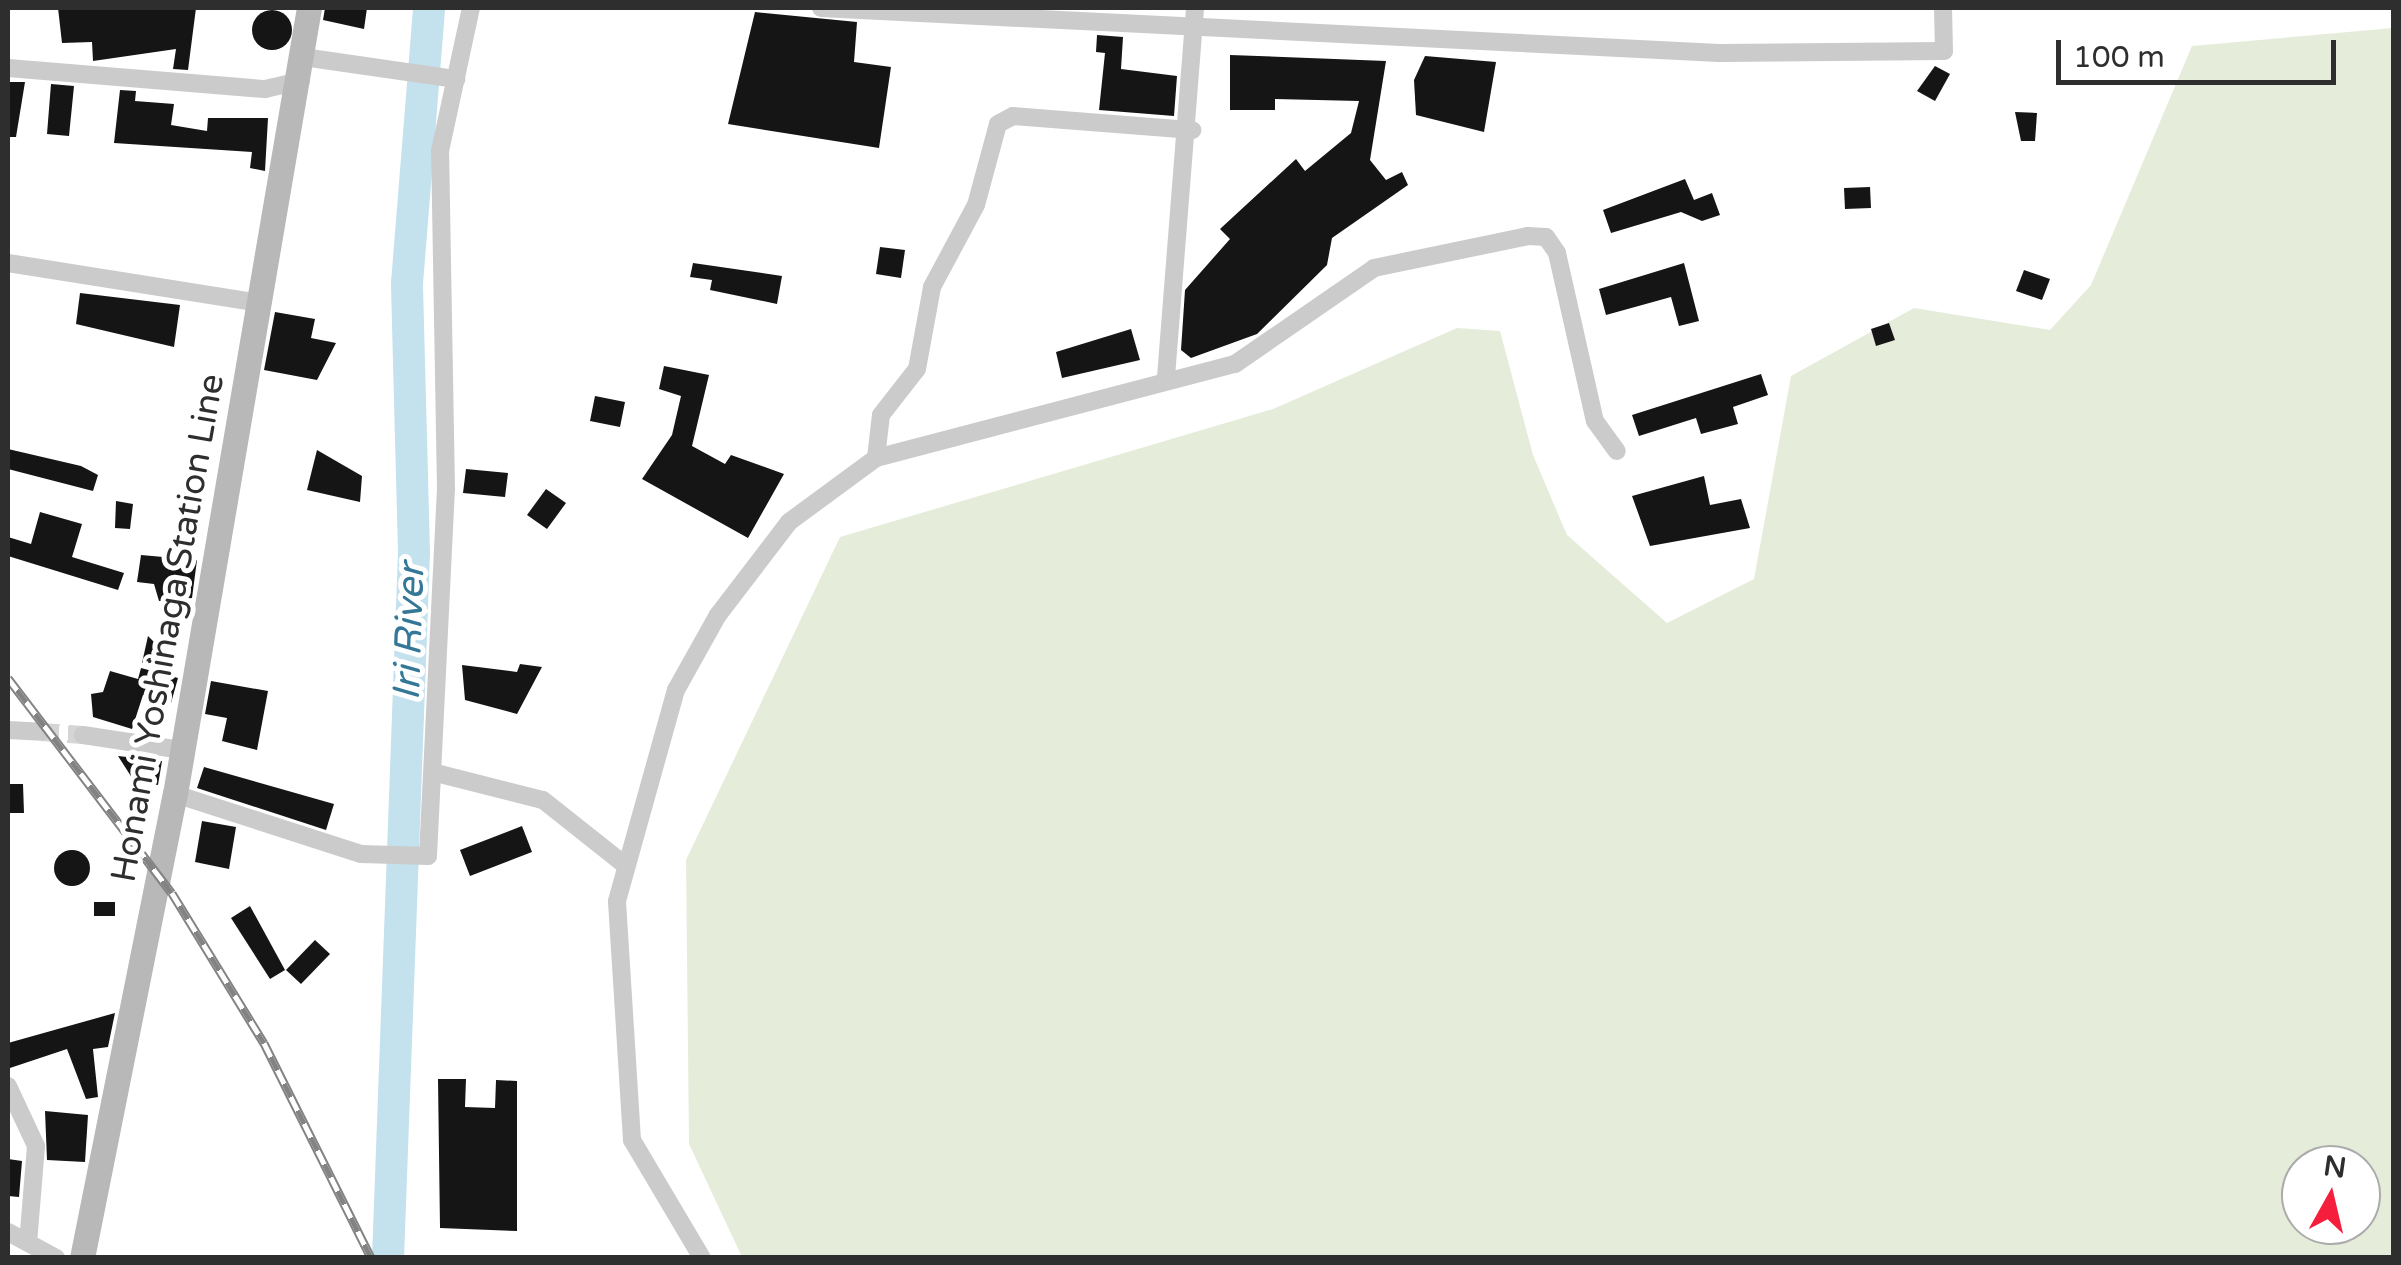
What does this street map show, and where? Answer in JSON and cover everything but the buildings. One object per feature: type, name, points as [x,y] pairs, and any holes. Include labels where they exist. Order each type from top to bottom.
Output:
[{"type":"main road","name":"Honami Yoshinaga Station Line","points":[[82,1258],[175,794],[302,69],[309,8]]},
{"type":"street","points":[[175,794],[362,854],[428,856],[436,774],[446,490],[438,221],[455,78],[471,8]]},
{"type":"street","points":[[821,8],[1194,32],[1719,53],[1944,51],[1943,8]]},
{"type":"street","points":[[1166,377],[1192,130],[1195,8]]},
{"type":"street","points":[[8,68],[265,90],[302,69],[376,65],[455,78]]},
{"type":"street","points":[[876,458],[881,416],[917,369],[932,287],[976,206],[998,124],[1013,116],[1192,130]]},
{"type":"street","points":[[702,1258],[632,1140],[617,976],[624,865],[676,690],[718,615],[789,522],[876,458],[1166,377],[1235,364],[1374,268],[1546,237],[1595,421],[1617,451]]},
{"type":"street","points":[[8,263],[260,304]]},
{"type":"street","points":[[8,730],[40,732]]},
{"type":"street","points":[[82,735],[181,750]]},
{"type":"street","points":[[436,774],[543,800],[624,865]]},
{"type":"street","points":[[8,1086],[36,1146],[28,1243]]},
{"type":"street","points":[[8,1232],[56,1258]]},
{"type":"green space","points":[[2393,28],[2393,1257],[742,1257],[689,1144],[686,860],[840,537],[1273,409],[1457,328],[1500,331],[1533,455],[1567,535],[1667,623],[1754,579],[1791,376],[1914,308],[2050,330],[2091,285],[2192,46]]},
{"type":"waterway","name":"Iri River","points":[[388,1258],[414,553],[407,283],[429,8]]},
{"type":"tunnel","points":[[41,732],[83,735]]},
{"type":"railway","points":[[8,678],[172,893],[264,1043],[371,1258]]}]
